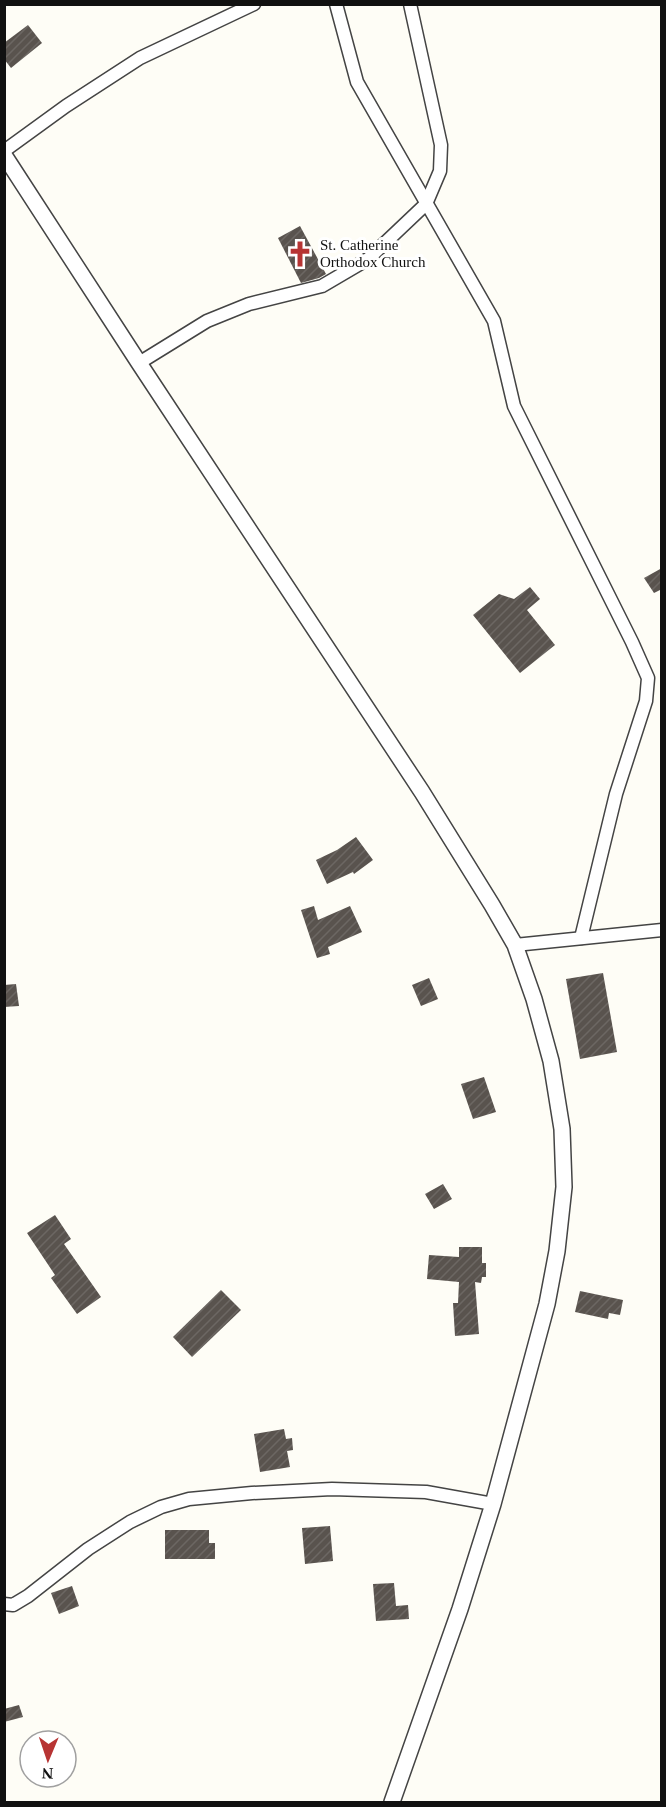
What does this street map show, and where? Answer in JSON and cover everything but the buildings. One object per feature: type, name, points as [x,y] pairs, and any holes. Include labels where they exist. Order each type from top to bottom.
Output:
[{"type":"street","points":[[254,4],[140,58],[66,106],[4,153],[139,363],[422,792],[514,945],[534,999],[550,1061],[562,1129],[564,1187],[557,1251],[547,1304],[493,1503],[460,1609],[392,1803]]},
{"type":"street","points":[[336,4],[357,82],[494,321],[514,406],[627,631],[648,678],[646,701],[616,794],[581,938]]},
{"type":"street","points":[[139,363],[207,321],[249,304],[322,286],[369,259],[426,204],[440,171],[441,145],[410,4]]},
{"type":"street","points":[[514,945],[662,930]]},
{"type":"street","points":[[4,1604],[14,1605],[28,1596],[88,1549],[130,1522],[161,1507],[189,1499],[333,1489],[426,1492],[493,1503]]},
{"type":"place","name":"St. Catherine Orthodox Church","points":[[300,254]]}]
